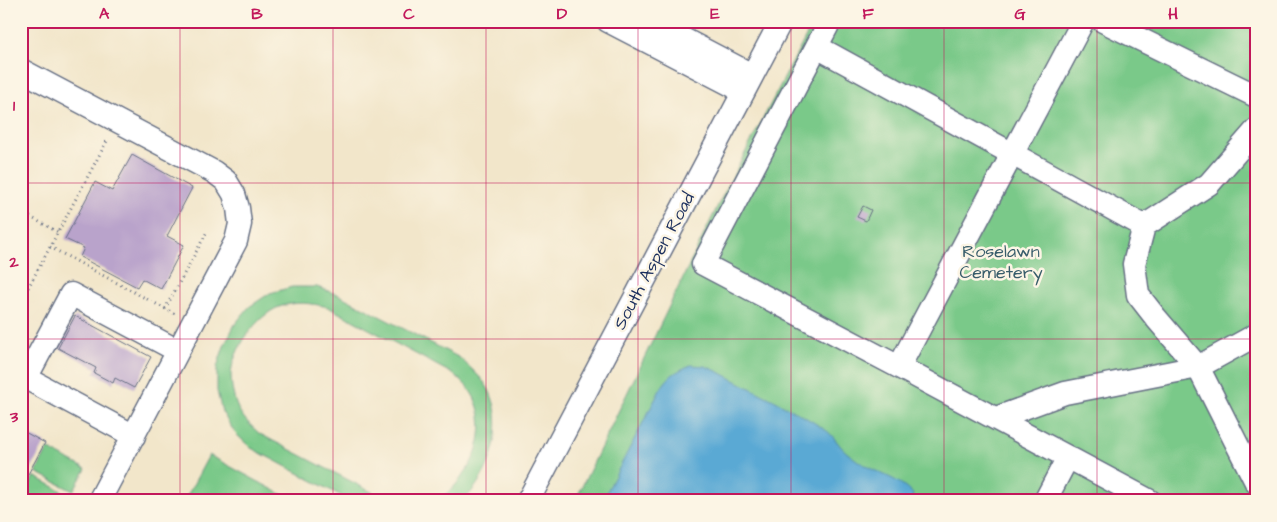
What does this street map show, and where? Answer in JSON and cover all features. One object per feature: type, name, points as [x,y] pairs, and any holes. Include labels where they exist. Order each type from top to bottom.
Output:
[{"type":"street","points":[[608,21],[748,83]]},
{"type":"street","points":[[650,21],[748,83]]},
{"type":"street","name":"South Aspen Road","points":[[528,501],[781,21]]},
{"type":"street","points":[[830,21],[703,264],[1150,501]]},
{"type":"street","points":[[899,367],[1083,21]]},
{"type":"street","points":[[1103,21],[1256,96]]},
{"type":"street","points":[[816,47],[1144,226]]},
{"type":"street","points":[[21,70],[214,172],[226,181],[234,194],[238,208],[240,224],[236,241],[99,501]]},
{"type":"street","points":[[1256,130],[1209,184],[1144,226],[1134,264],[1138,295],[1198,367],[1256,482]]},
{"type":"street","points":[[134,436],[26,378],[71,294],[178,351]]},
{"type":"street","points":[[996,418],[1066,393],[1198,367],[1256,335]]},
{"type":"street","points":[[1045,501],[1068,457]]},
{"type":"path","points":[[21,301],[118,121]]},
{"type":"path","points":[[21,212],[58,232]]},
{"type":"path","points":[[165,309],[208,230]]},
{"type":"path","points":[[50,247],[193,324]]},
{"type":"green space","name":"Roselawn Cemetery","points":[[814,21],[1256,21],[1256,501],[575,501],[721,199]]},
{"type":"green space","points":[[292,287],[317,287],[339,295],[460,358],[483,381],[494,402],[497,429],[495,442],[487,467],[472,491],[462,501],[432,501],[446,494],[456,485],[472,461],[477,448],[480,420],[478,406],[472,394],[451,373],[328,307],[303,303],[285,305],[270,311],[254,326],[241,345],[233,365],[231,382],[236,404],[243,417],[260,434],[389,501],[351,501],[251,448],[235,433],[222,412],[217,391],[217,367],[224,346],[235,324],[249,307],[270,293]]},
{"type":"green space","points":[[48,449],[86,469],[73,491],[36,472]]},
{"type":"green space","points":[[209,455],[294,501],[191,501],[186,498]]},
{"type":"green space","points":[[34,476],[71,496],[69,501],[25,501],[22,499]]},
{"type":"water","points":[[691,365],[705,366],[719,372],[811,421],[829,433],[844,450],[861,463],[901,484],[913,494],[911,501],[602,501],[663,385],[673,374]]},
{"type":"building","points":[[132,155],[192,188],[167,236],[184,245],[161,289],[142,279],[137,287],[80,257],[84,248],[65,239],[95,182],[112,191]]},
{"type":"building","points":[[863,206],[871,210],[866,221],[857,217]]},
{"type":"building","points":[[75,316],[151,357],[134,388],[115,378],[113,383],[94,373],[96,368],[58,348]]},
{"type":"building","points":[[21,430],[45,443],[21,487]]}]
